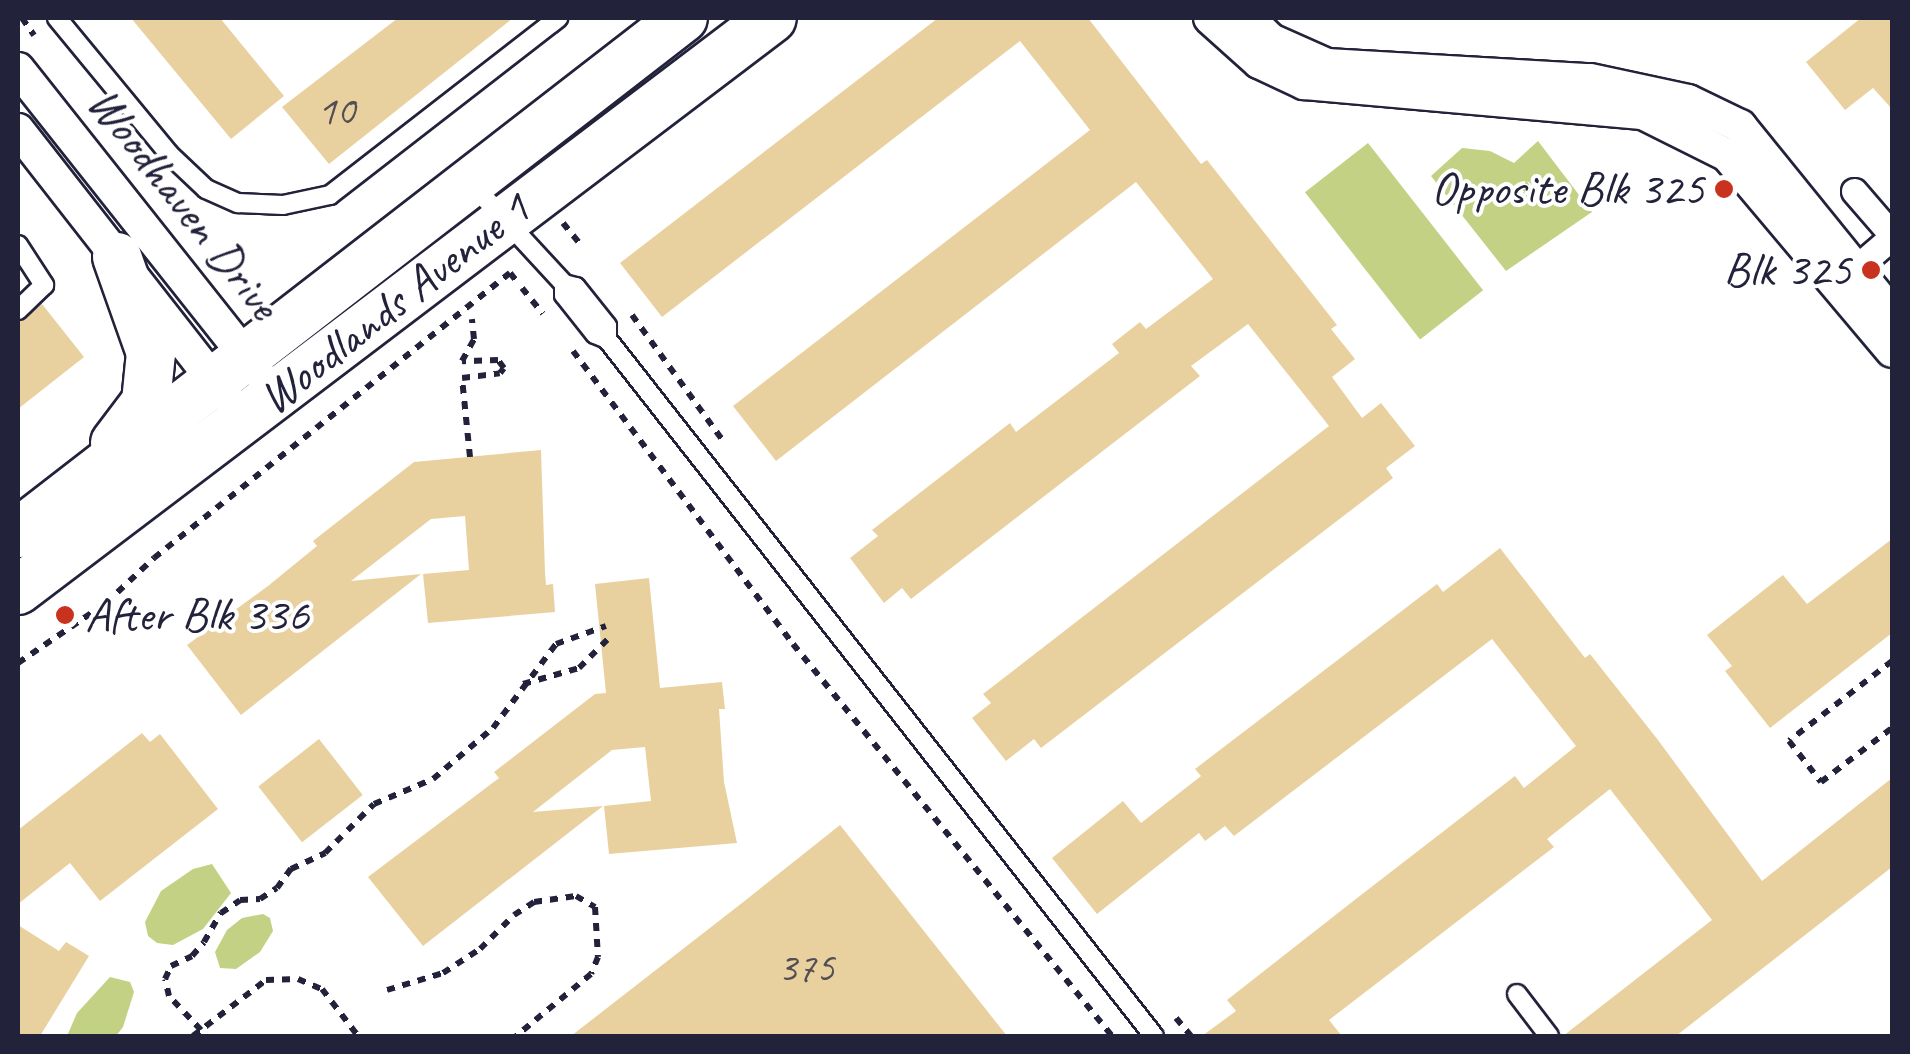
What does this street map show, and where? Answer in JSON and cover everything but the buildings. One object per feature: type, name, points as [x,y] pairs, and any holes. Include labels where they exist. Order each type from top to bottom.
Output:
[{"type":"main road","name":"Woodlands Avenue 1","points":[[18,533],[684,18]]},
{"type":"main road","name":"Woodlands Avenue 1","points":[[18,590],[772,18]]},
{"type":"main road","points":[[110,460],[114,443],[146,402],[152,353],[117,256]]},
{"type":"street","points":[[1210,18],[1259,62],[1304,83],[1680,114],[1740,126],[1892,314]]},
{"type":"street","points":[[1248,18],[1271,40],[1327,65],[1590,80],[1680,114],[1727,155],[1892,351]]},
{"type":"street","name":"Woodhaven Drive","points":[[18,69],[260,407]]},
{"type":"street","name":"Woodhaven Drive","points":[[18,130],[117,256],[229,368]]},
{"type":"street","points":[[1854,191],[1892,236],[1856,268]]},
{"type":"lane","points":[[57,18],[169,154],[206,189],[238,202],[283,204],[330,196],[558,18]]},
{"type":"lane","points":[[470,182],[564,284],[564,294],[595,334],[607,339],[1154,1036]]},
{"type":"lane","points":[[18,246],[44,285],[18,310]]},
{"type":"lane","points":[[1517,994],[1549,1036]]},
{"type":"path","points":[[561,220],[580,243]]},
{"type":"path","points":[[18,664],[106,602],[154,558],[510,273],[545,316]]},
{"type":"path","points":[[470,457],[462,361],[474,339],[472,318]]},
{"type":"path","points":[[568,345],[793,644],[1112,1036]]},
{"type":"path","points":[[462,361],[498,360],[504,368],[500,373],[462,378]]},
{"type":"path","points":[[202,1030],[168,996],[165,979],[171,966],[192,956],[221,913],[240,900],[260,899],[276,888],[291,869],[325,853],[374,804],[415,790],[471,750],[556,644],[606,626]]},
{"type":"path","points":[[523,684],[579,668],[607,640]]},
{"type":"path","points":[[1892,661],[1789,740],[1822,782],[1892,728]]},
{"type":"path","points":[[386,990],[443,973],[480,949],[514,915],[534,902],[576,896],[595,908],[598,957],[591,974],[516,1036]]},
{"type":"path","points":[[193,1036],[266,980],[298,979],[322,989],[358,1036]]},
{"type":"green space","points":[[1538,141],[1592,212],[1506,271],[1431,176],[1462,148],[1490,151],[1514,163]]},
{"type":"green space","points":[[1368,143],[1483,290],[1420,340],[1305,192]]},
{"type":"green space","points":[[212,864],[231,893],[203,929],[173,945],[157,943],[148,936],[145,922],[161,891],[193,869]]},
{"type":"green space","points":[[263,914],[270,918],[273,931],[260,952],[236,969],[220,968],[215,952],[227,930],[242,918]]},
{"type":"green space","points":[[110,977],[130,982],[134,992],[123,1027],[116,1036],[67,1036],[77,1013]]},
{"type":"place","name":"Opposite Blk 325","points":[[1724,189]]},
{"type":"place","name":"Blk 325","points":[[1871,270]]},
{"type":"place","name":"After Blk 336","points":[[65,615]]}]
